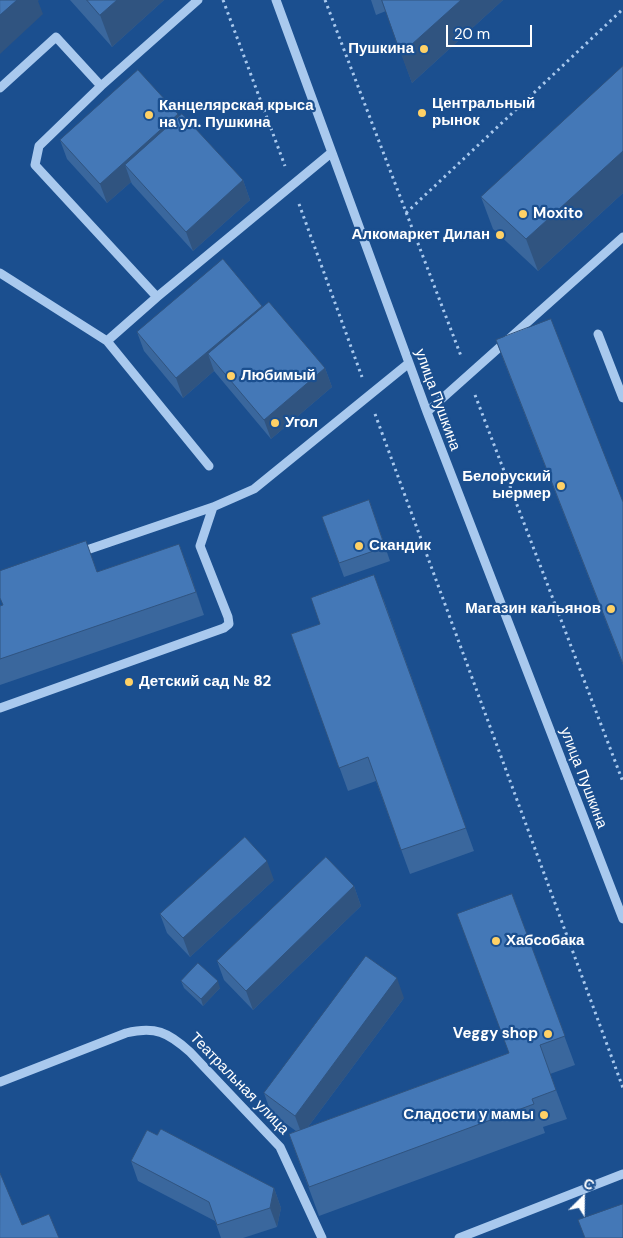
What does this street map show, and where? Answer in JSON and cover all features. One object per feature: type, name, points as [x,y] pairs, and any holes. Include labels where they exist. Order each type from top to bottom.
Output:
[{"type":"street","points":[[157,297],[34,165],[39,146],[101,86],[198,0]]},
{"type":"street","name":"улица Пушкина","points":[[276,0],[426,412],[623,920]]},
{"type":"street","points":[[0,88],[56,37],[101,86]]},
{"type":"street","points":[[107,341],[157,297],[331,153]]},
{"type":"street","points":[[426,412],[623,237]]},
{"type":"street","points":[[0,273],[107,341],[210,466]]},
{"type":"street","points":[[598,334],[623,398]]},
{"type":"street","points":[[65,557],[213,507],[254,489],[409,363]]},
{"type":"street","points":[[0,708],[224,628],[229,624],[228,617],[200,546],[213,507]]},
{"type":"street","name":"Театральная улица","points":[[0,1082],[126,1032],[142,1029],[160,1031],[175,1039],[190,1052],[280,1147],[322,1238]]},
{"type":"street","points":[[460,1238],[623,1174]]},
{"type":"path","points":[[223,0],[623,1088]]},
{"type":"path","points":[[406,213],[623,9]]},
{"type":"building","points":[[0,0],[17,0],[0,15]]},
{"type":"building","points":[[87,0],[117,0],[100,15]]},
{"type":"building","points":[[382,0],[461,0],[401,54]]},
{"type":"building","points":[[623,66],[623,151],[526,239],[481,197]]},
{"type":"building","points":[[138,70],[178,114],[100,184],[60,140]]},
{"type":"building","points":[[182,114],[243,180],[186,232],[125,165]]},
{"type":"building","points":[[223,259],[262,306],[176,378],[137,332]]},
{"type":"building","points":[[269,302],[325,368],[264,420],[208,354]]},
{"type":"building","points":[[551,319],[623,502],[623,664],[496,340]]},
{"type":"building","name":"Скандик","points":[[369,500],[385,547],[339,563],[322,517]]},
{"type":"building","points":[[86,541],[97,572],[179,544],[196,592],[0,659],[0,606],[3,605],[0,598],[0,571]]},
{"type":"building","points":[[374,575],[466,828],[401,850],[368,757],[339,768],[291,634],[320,624],[311,598]]},
{"type":"building","points":[[245,837],[267,861],[183,938],[160,914]]},
{"type":"building","points":[[326,857],[354,886],[246,991],[217,961]]},
{"type":"building","points":[[512,894],[565,1036],[540,1045],[556,1090],[532,1099],[534,1104],[309,1187],[289,1134],[509,1053],[457,914]]},
{"type":"building","points":[[366,956],[397,978],[295,1116],[264,1093]]},
{"type":"building","points":[[198,963],[218,981],[201,999],[181,981]]},
{"type":"building","points":[[161,1129],[274,1188],[270,1208],[217,1225],[209,1202],[131,1161],[147,1130],[157,1135]]},
{"type":"building","points":[[0,1173],[22,1225],[49,1214],[59,1238],[0,1238]]},
{"type":"building","points":[[623,1204],[623,1238],[585,1238],[578,1220]]},
{"type":"place","name":"Пушкина","points":[[424,49]]},
{"type":"place","name":"Центральный рынок","points":[[422,113]]},
{"type":"place","name":"Канцелярская крыса на ул. Пушкина","points":[[149,115]]},
{"type":"place","name":"Moxito","points":[[523,214]]},
{"type":"place","name":"Алкомаркет Дилан","points":[[500,235]]},
{"type":"place","name":"Любимый","points":[[231,376]]},
{"type":"place","name":"Угол","points":[[275,423]]},
{"type":"place","name":"Белоруский ыермер","points":[[561,486]]},
{"type":"place","name":"Скандик","points":[[359,546]]},
{"type":"place","name":"Магазин кальянов","points":[[611,609]]},
{"type":"place","name":"Детский сад № 82","points":[[129,682]]},
{"type":"place","name":"Хабсобака","points":[[496,941]]},
{"type":"place","name":"Veggy shop","points":[[548,1034]]},
{"type":"place","name":"Сладости у мамы","points":[[544,1115]]}]
